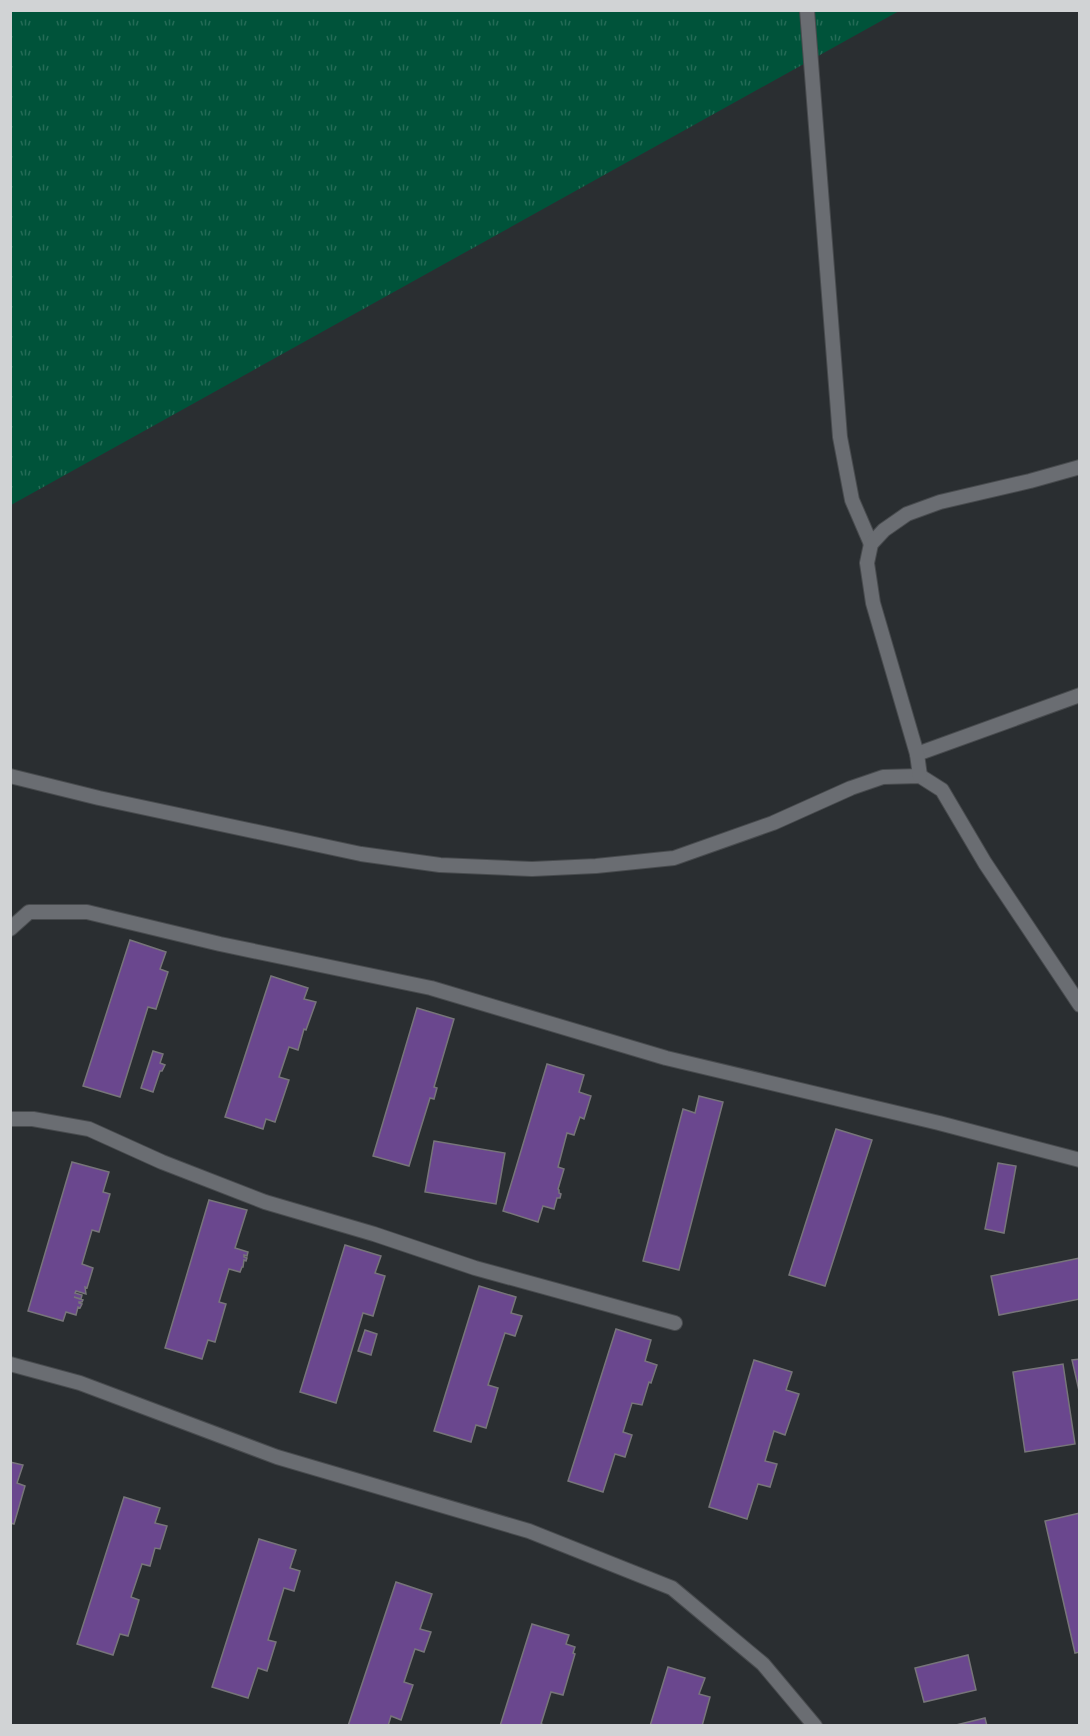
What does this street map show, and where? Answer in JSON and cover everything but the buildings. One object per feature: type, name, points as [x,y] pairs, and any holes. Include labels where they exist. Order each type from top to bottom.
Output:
[{"type":"lane","points":[[807,10],[840,437],[852,500],[871,544]]},
{"type":"lane","points":[[920,776],[917,754],[873,603],[867,563],[871,544],[884,530],[907,514],[940,502],[1080,467]]},
{"type":"lane","points":[[917,754],[1080,694]]},
{"type":"lane","points":[[10,776],[99,798],[361,854],[440,865],[532,869],[596,866],[674,858],[774,823],[851,788],[883,777],[920,776],[942,790],[985,863],[1080,1005]]},
{"type":"lane","points":[[10,929],[29,912],[87,912],[220,944],[431,988],[666,1058],[939,1123],[1080,1160]]},
{"type":"lane","points":[[10,1119],[33,1119],[89,1129],[162,1162],[265,1202],[374,1234],[475,1268],[675,1323]]},
{"type":"lane","points":[[10,1364],[80,1383],[277,1457],[529,1531],[672,1588],[763,1664],[815,1725]]},
{"type":"green space","points":[[11,11],[899,11],[11,505]]}]
